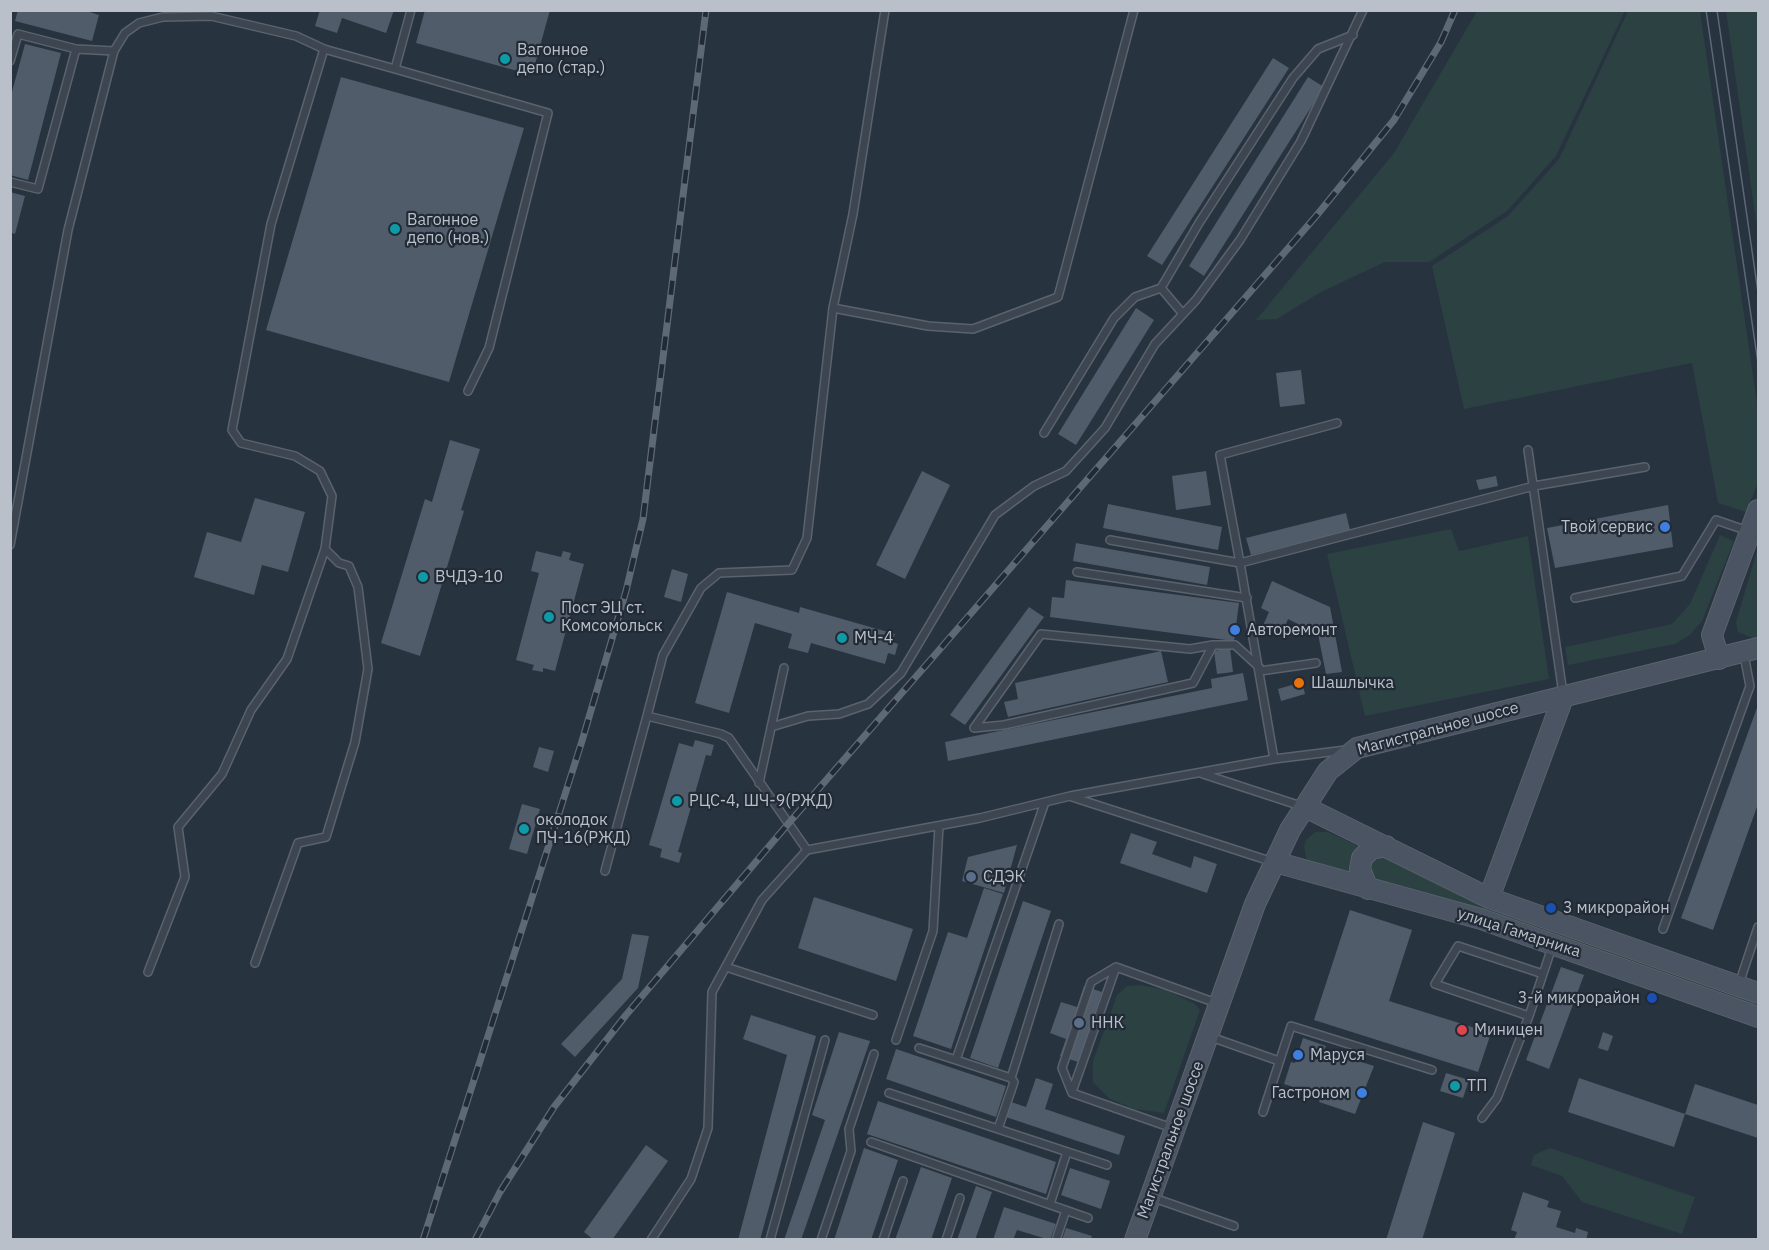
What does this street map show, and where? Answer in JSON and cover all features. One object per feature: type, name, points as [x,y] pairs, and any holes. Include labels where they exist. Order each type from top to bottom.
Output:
[{"type":"street","points":[[1719,658],[1712,634],[1758,510]]},
{"type":"street","name":"Магистральное шоссе","points":[[1135,1239],[1255,904],[1305,807],[1328,771],[1357,748],[1751,650]]},
{"type":"street","points":[[1489,898],[1564,695]]},
{"type":"street","name":"улица Гамарника","points":[[1305,807],[1489,898],[1758,993]]},
{"type":"street","points":[[1368,888],[1362,879],[1360,869],[1362,858],[1371,849],[1386,846]]},
{"type":"street","name":"улица Гамарника","points":[[1275,862],[1481,919],[1758,1017]]},
{"type":"lane","points":[[395,69],[411,10]]},
{"type":"lane","points":[[605,871],[663,655],[701,588],[719,573],[792,570],[807,538],[833,308],[853,214],[885,10]]},
{"type":"lane","points":[[833,308],[928,326],[973,329],[1058,297],[1134,10]]},
{"type":"lane","points":[[771,727],[808,717],[839,714],[868,704],[902,673],[995,515],[1034,486],[1066,471],[1105,428],[1155,344],[1183,314],[1240,240],[1301,141],[1363,10]]},
{"type":"lane","points":[[10,545],[68,230],[114,51],[125,33],[139,23],[177,15],[211,16],[296,36],[324,49],[548,113],[489,348],[468,391]]},
{"type":"lane","points":[[10,61],[18,34],[76,49],[114,51]]},
{"type":"lane","points":[[1044,433],[1114,318],[1135,297],[1161,288],[1199,223],[1293,78],[1318,49],[1353,35]]},
{"type":"lane","points":[[10,182],[38,189],[76,49]]},
{"type":"lane","points":[[148,972],[184,877],[178,827],[222,774],[251,710],[287,659],[325,549],[332,496],[320,471],[295,456],[241,443],[232,430],[271,224],[324,49]]},
{"type":"lane","points":[[1161,288],[1183,314]]},
{"type":"lane","points":[[1274,759],[1220,455],[1337,423]]},
{"type":"lane","points":[[1528,450],[1564,695]]},
{"type":"lane","points":[[1110,540],[1240,563],[1534,486],[1645,467]]},
{"type":"lane","points":[[1575,598],[1682,576],[1716,520],[1750,531]]},
{"type":"lane","points":[[255,963],[298,843],[326,837],[348,768],[363,706],[368,669],[358,587],[349,566],[339,563],[325,549]]},
{"type":"lane","points":[[1077,572],[1247,598]]},
{"type":"lane","points":[[1213,645],[1193,683],[1004,725],[974,728],[1041,634],[1190,649],[1213,645],[1235,645],[1259,669]]},
{"type":"lane","points":[[1663,929],[1750,686],[1751,650]]},
{"type":"lane","points":[[1259,669],[1316,663]]},
{"type":"lane","points":[[759,783],[784,668]]},
{"type":"lane","points":[[647,716],[729,738],[807,850]]},
{"type":"lane","points":[[651,1239],[691,1179],[708,1128],[712,992],[762,900],[807,850],[939,826],[1070,796],[1274,759],[1357,748]]},
{"type":"lane","points":[[1201,773],[1305,807]]},
{"type":"lane","points":[[1070,796],[1275,862]]},
{"type":"lane","points":[[956,1060],[1045,802]]},
{"type":"lane","points":[[896,1040],[933,931],[939,826]]},
{"type":"lane","points":[[1011,1078],[1059,924]]},
{"type":"lane","points":[[1738,986],[1758,927]]},
{"type":"lane","points":[[1482,1118],[1497,1098],[1529,1016],[1553,944]]},
{"type":"lane","points":[[1529,1016],[1435,984],[1458,946],[1543,974]]},
{"type":"lane","points":[[726,967],[873,1015]]},
{"type":"lane","points":[[1175,1129],[1072,1093],[1062,1068],[1091,982],[1116,968],[1220,1004]]},
{"type":"lane","points":[[1072,1093],[1116,968]]},
{"type":"lane","points":[[1263,1112],[1291,1026],[1432,1070]]},
{"type":"lane","points":[[1208,1036],[1280,1061]]},
{"type":"lane","points":[[770,1239],[825,1040]]},
{"type":"lane","points":[[919,1048],[1011,1078],[1014,1082],[998,1129]]},
{"type":"lane","points":[[821,1239],[851,1151],[849,1129],[874,1054]]},
{"type":"lane","points":[[889,1093],[1107,1165]]},
{"type":"lane","points":[[871,1142],[1088,1218]]},
{"type":"lane","points":[[1050,1204],[1067,1152]]},
{"type":"lane","points":[[883,1239],[903,1181]]},
{"type":"lane","points":[[1150,1197],[1234,1227]]},
{"type":"lane","points":[[946,1239],[960,1198]]},
{"type":"lane","points":[[1056,1239],[1066,1210]]},
{"type":"green space","points":[[1477,11],[1625,11],[1556,156],[1507,211],[1429,262],[1385,262],[1321,292],[1277,319],[1256,320],[1394,153]]},
{"type":"green space","points":[[1628,11],[1700,11],[1758,410],[1758,483],[1746,512],[1718,503],[1692,363],[1464,409],[1432,266],[1508,216],[1559,159]]},
{"type":"green space","points":[[1726,11],[1758,11],[1758,235]]},
{"type":"green space","points":[[1451,529],[1459,551],[1528,536],[1549,679],[1365,716],[1327,554]]},
{"type":"green space","points":[[1720,535],[1734,541],[1702,621],[1690,635],[1675,644],[1568,665],[1565,647],[1672,624],[1690,604]]},
{"type":"green space","points":[[1758,547],[1758,639],[1755,639],[1738,632],[1736,622]]},
{"type":"green space","points":[[1315,832],[1328,832],[1487,904],[1758,1000],[1758,1010],[1310,863],[1306,858],[1304,846],[1306,840]]},
{"type":"green space","points":[[1141,985],[1166,990],[1195,1004],[1200,1010],[1164,1113],[1134,1109],[1110,1099],[1093,1082],[1093,1061],[1117,995],[1127,986]]},
{"type":"green space","points":[[1550,1148],[1695,1197],[1682,1234],[1582,1202],[1562,1176],[1531,1165],[1534,1155]]},
{"type":"building","points":[[18,10],[83,10],[99,15],[92,41],[15,21]]},
{"type":"building","points":[[320,10],[394,10],[386,33],[342,18],[337,33],[315,26]]},
{"type":"building","name":"Вагонное депо (стар.)","points":[[425,10],[550,10],[532,75],[416,43]]},
{"type":"building","points":[[25,44],[61,53],[28,180],[10,175],[10,99]]},
{"type":"building","points":[[1273,58],[1289,68],[1162,265],[1147,256]]},
{"type":"building","name":"Вагонное депо (нов.)","points":[[341,77],[524,128],[449,382],[266,330]]},
{"type":"building","points":[[1308,77],[1324,87],[1204,276],[1189,266]]},
{"type":"building","points":[[10,192],[25,196],[15,234],[10,232]]},
{"type":"building","points":[[1136,308],[1154,320],[1076,445],[1058,434]]},
{"type":"building","points":[[1301,370],[1305,404],[1280,407],[1276,373]]},
{"type":"building","name":"ВЧДЭ-10","points":[[450,440],[480,449],[461,510],[464,511],[420,656],[381,643],[425,499],[432,502]]},
{"type":"building","points":[[922,471],[950,485],[905,579],[876,565]]},
{"type":"building","points":[[1206,471],[1211,505],[1176,510],[1172,476]]},
{"type":"building","points":[[1496,476],[1498,486],[1479,490],[1476,480]]},
{"type":"building","points":[[255,498],[305,512],[288,572],[262,565],[254,595],[194,577],[207,532],[241,542]]},
{"type":"building","points":[[1108,504],[1222,527],[1218,550],[1103,528]]},
{"type":"building","points":[[1668,505],[1673,547],[1555,568],[1547,528]]},
{"type":"building","points":[[1346,513],[1350,530],[1251,555],[1246,538]]},
{"type":"building","points":[[1076,543],[1210,567],[1207,585],[1073,561]]},
{"type":"building","name":"Пост ЭЦ ст. Комсомольск","points":[[536,551],[561,557],[563,551],[571,553],[569,560],[584,564],[555,671],[543,668],[543,672],[532,670],[534,665],[516,660],[539,573],[531,571]]},
{"type":"building","points":[[672,569],[688,574],[681,602],[664,597]]},
{"type":"building","points":[[1066,580],[1239,603],[1234,641],[1050,617],[1052,597],[1064,598]]},
{"type":"building","points":[[1272,581],[1330,607],[1342,672],[1326,674],[1318,634],[1288,619],[1281,636],[1262,628],[1269,612],[1261,608]]},
{"type":"building","points":[[727,592],[799,613],[800,607],[895,634],[892,642],[898,644],[895,655],[888,653],[885,664],[811,643],[808,653],[788,648],[792,634],[755,623],[729,713],[695,703]]},
{"type":"building","points":[[1029,607],[1044,617],[965,725],[950,715]]},
{"type":"building","points":[[1230,648],[1233,672],[1217,674],[1214,651]]},
{"type":"building","points":[[1161,651],[1168,682],[1008,717],[1004,702],[1018,699],[1015,683]]},
{"type":"building","points":[[1243,673],[1248,700],[948,761],[945,742],[1212,688],[1211,679]]},
{"type":"building","points":[[1302,682],[1305,694],[1281,701],[1278,689]]},
{"type":"building","points":[[1758,705],[1758,804],[1713,930],[1681,918]]},
{"type":"building","name":"РЦС-4, ШЧ-9(РЖД)","points":[[695,740],[714,745],[711,756],[706,755],[678,852],[682,853],[679,863],[660,857],[662,849],[649,845],[679,743],[693,747]]},
{"type":"building","points":[[539,747],[554,751],[548,772],[533,767]]},
{"type":"building","name":"околодок ПЧ-16(РЖД)","points":[[522,804],[540,809],[527,854],[509,849]]},
{"type":"building","points":[[1131,833],[1157,842],[1152,854],[1191,868],[1194,856],[1217,864],[1207,893],[1120,863]]},
{"type":"building","points":[[1017,845],[1004,893],[962,881],[968,857]]},
{"type":"building","points":[[984,888],[1003,894],[951,1049],[913,1036],[948,932],[967,938]]},
{"type":"building","points":[[814,897],[913,929],[896,981],[798,948]]},
{"type":"building","points":[[1023,901],[1051,911],[998,1068],[970,1058]]},
{"type":"building","points":[[1350,910],[1412,930],[1389,1001],[1491,1033],[1478,1072],[1314,1020]]},
{"type":"building","points":[[632,934],[649,936],[638,988],[575,1057],[561,1044],[622,979]]},
{"type":"building","points":[[1561,967],[1584,975],[1549,1069],[1526,1060]]},
{"type":"building","points":[[1084,986],[1102,992],[1078,1062],[1060,1056],[1066,1039],[1050,1033],[1061,1002],[1077,1007]]},
{"type":"building","points":[[751,1015],[816,1036],[760,1240],[738,1240],[787,1055],[743,1039]]},
{"type":"building","points":[[839,1032],[870,1041],[801,1240],[784,1240],[825,1120],[812,1115]]},
{"type":"building","points":[[1603,1032],[1613,1036],[1608,1051],[1598,1048]]},
{"type":"building","points":[[1303,1038],[1326,1046],[1324,1050],[1374,1066],[1355,1114],[1319,1102],[1321,1096],[1284,1084],[1291,1062],[1295,1063]]},
{"type":"building","points":[[896,1049],[1006,1086],[996,1117],[886,1079]]},
{"type":"building","name":"ТП","points":[[1446,1073],[1469,1080],[1463,1098],[1440,1091]]},
{"type":"building","points":[[1036,1078],[1053,1084],[1045,1109],[1125,1136],[1119,1155],[1006,1117],[1011,1102],[1026,1107]]},
{"type":"building","points":[[1579,1078],[1685,1114],[1674,1147],[1568,1112]]},
{"type":"building","points":[[1695,1084],[1758,1105],[1758,1138],[1685,1114]]},
{"type":"building","points":[[878,1101],[1056,1162],[1046,1194],[867,1134]]},
{"type":"building","points":[[1423,1122],[1455,1133],[1422,1240],[1386,1240]]},
{"type":"building","points":[[646,1145],[668,1161],[612,1240],[594,1240],[584,1232]]},
{"type":"building","points":[[864,1148],[898,1160],[871,1240],[834,1240]]},
{"type":"building","points":[[921,1167],[952,1178],[931,1240],[895,1240]]},
{"type":"building","points":[[1070,1168],[1110,1181],[1101,1209],[1061,1195]]},
{"type":"building","points":[[976,1186],[992,1192],[975,1240],[957,1240]]},
{"type":"building","points":[[1523,1192],[1549,1201],[1547,1207],[1561,1211],[1556,1227],[1575,1233],[1576,1228],[1588,1232],[1586,1240],[1514,1240],[1517,1232],[1511,1230]]},
{"type":"building","points":[[1004,1207],[1056,1224],[1050,1240],[1017,1230],[1013,1240],[993,1240]]},
{"type":"building","points":[[1066,1228],[1092,1236],[1090,1240],[1062,1240]]},
{"type":"tram line","points":[[1706,10],[1758,363]]},
{"type":"tram line","points":[[1717,10],[1758,292]]},
{"type":"railway","points":[[423,1240],[582,741],[626,591],[643,519],[706,10]]},
{"type":"railway","points":[[475,1240],[500,1192],[554,1107],[626,1015],[788,824],[1317,215],[1394,120],[1441,42],[1455,10]]},
{"type":"place","name":"Вагонное депо (стар.)","points":[[505,59]]},
{"type":"place","name":"Вагонное депо (нов.)","points":[[395,229]]},
{"type":"place","name":"Твой сервис","points":[[1665,527]]},
{"type":"place","name":"ВЧДЭ-10","points":[[423,577]]},
{"type":"place","name":"Пост ЭЦ ст. Комсомольск","points":[[549,617]]},
{"type":"place","name":"Авторемонт","points":[[1235,630]]},
{"type":"place","name":"МЧ-4","points":[[842,638]]},
{"type":"place","name":"Шашлычка","points":[[1299,683]]},
{"type":"place","name":"РЦС-4, ШЧ-9(РЖД)","points":[[677,801]]},
{"type":"place","name":"околодок ПЧ-16(РЖД)","points":[[524,829]]},
{"type":"place","name":"СДЭК","points":[[971,877]]},
{"type":"place","name":"3 микрорайон","points":[[1551,908]]},
{"type":"place","name":"3-й микрорайон","points":[[1652,998]]},
{"type":"place","name":"ННК","points":[[1079,1023]]},
{"type":"place","name":"Миницен","points":[[1462,1030]]},
{"type":"place","name":"Маруся","points":[[1298,1055]]},
{"type":"place","name":"ТП","points":[[1455,1086]]},
{"type":"place","name":"Гастроном","points":[[1362,1093]]}]
